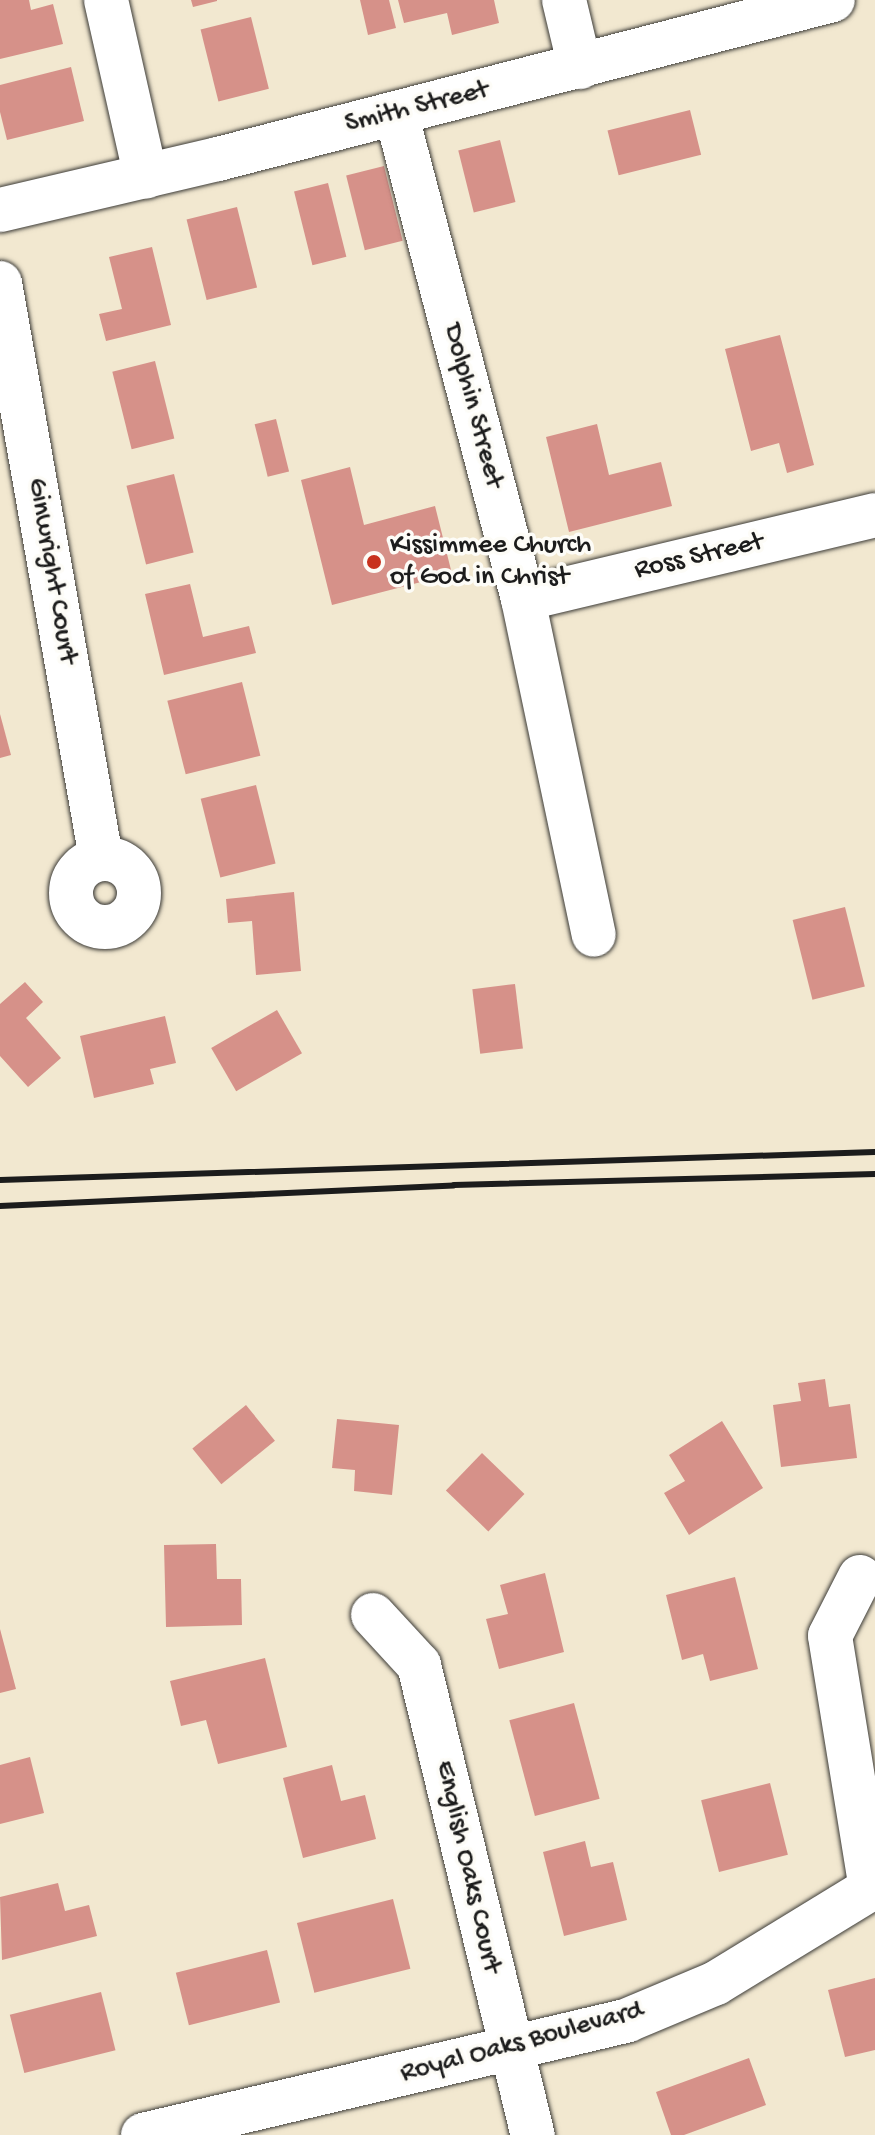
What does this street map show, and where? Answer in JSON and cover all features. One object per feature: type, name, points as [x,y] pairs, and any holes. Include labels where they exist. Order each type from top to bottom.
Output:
[{"type":"street","points":[[106,0],[146,177]]},
{"type":"street","points":[[564,0],[580,67]]},
{"type":"street","name":"Smith Street","points":[[0,210],[146,177],[833,0]]},
{"type":"street","name":"Dolphin Street","points":[[396,113],[523,599],[594,935]]},
{"type":"street","name":"Ginwright Court","points":[[0,283],[101,858]]},
{"type":"street","name":"Ross Street","points":[[523,599],[875,515]]},
{"type":"street","points":[[860,1577],[830,1636],[873,1887]]},
{"type":"street","name":"English Oaks Court","points":[[373,1615],[419,1665],[533,2135]]},
{"type":"street","name":"Royal Oaks Boulevard","points":[[143,2135],[628,2020],[716,1983],[873,1887]]},
{"type":"building","points":[[0,0],[29,0],[31,10],[53,4],[63,44],[0,59]]},
{"type":"building","points":[[191,0],[217,0],[217,1],[193,7]]},
{"type":"building","points":[[360,0],[389,0],[396,28],[368,35]]},
{"type":"building","points":[[398,0],[494,0],[499,23],[452,35],[447,13],[404,23]]},
{"type":"building","points":[[251,17],[269,89],[218,101],[201,30]]},
{"type":"building","points":[[71,67],[84,121],[7,140],[0,112],[0,85]]},
{"type":"building","points":[[690,110],[701,155],[619,175],[608,131]]},
{"type":"building","points":[[500,140],[515,202],[474,213],[458,150]]},
{"type":"building","points":[[384,166],[403,241],[365,250],[346,175]]},
{"type":"building","points":[[328,183],[346,257],[312,265],[294,191]]},
{"type":"building","points":[[237,207],[257,288],[207,300],[187,220]]},
{"type":"building","points":[[152,247],[171,325],[106,341],[99,314],[122,309],[109,257]]},
{"type":"building","points":[[780,335],[814,465],[787,473],[779,443],[751,451],[725,349]]},
{"type":"building","points":[[155,361],[174,439],[132,449],[112,372]]},
{"type":"building","points":[[276,419],[289,471],[268,477],[255,424]]},
{"type":"building","points":[[597,424],[609,475],[661,462],[672,506],[569,532],[546,437]]},
{"type":"building","points":[[350,467],[364,525],[435,506],[452,574],[332,605],[301,480]]},
{"type":"building","points":[[174,474],[194,553],[146,564],[126,486]]},
{"type":"building","points":[[190,584],[203,637],[249,626],[256,653],[164,675],[145,594]]},
{"type":"building","points":[[242,682],[260,756],[186,774],[167,701]]},
{"type":"building","points":[[0,714],[11,755],[0,758]]},
{"type":"building","points":[[256,785],[276,864],[220,877],[201,799]]},
{"type":"building","points":[[294,892],[301,971],[256,975],[252,921],[228,923],[226,899]]},
{"type":"building","points":[[845,907],[865,987],[812,1000],[793,920]]},
{"type":"building","points":[[25,982],[43,1002],[26,1018],[61,1058],[28,1087],[0,1056],[0,1004]]},
{"type":"building","points":[[515,984],[523,1049],[480,1054],[472,989]]},
{"type":"building","points":[[277,1010],[302,1053],[236,1091],[211,1048]]},
{"type":"building","points":[[165,1016],[176,1063],[150,1069],[154,1084],[94,1098],[80,1036]]},
{"type":"building","points":[[825,1379],[829,1407],[850,1404],[857,1458],[781,1467],[773,1405],[801,1401],[798,1383]]},
{"type":"building","points":[[246,1405],[275,1441],[221,1484],[192,1448]]},
{"type":"building","points":[[337,1419],[399,1425],[392,1495],[354,1491],[355,1470],[332,1468]]},
{"type":"building","points":[[722,1421],[763,1488],[689,1535],[664,1493],[685,1481],[669,1455]]},
{"type":"building","points":[[482,1453],[524,1494],[488,1531],[446,1490]]},
{"type":"building","points":[[216,1544],[217,1579],[241,1579],[242,1625],[166,1627],[164,1545]]},
{"type":"building","points":[[545,1573],[564,1652],[499,1669],[486,1619],[508,1614],[500,1585]]},
{"type":"building","points":[[735,1577],[758,1669],[710,1681],[703,1654],[682,1660],[666,1595]]},
{"type":"building","points":[[0,1629],[16,1689],[0,1693]]},
{"type":"building","points":[[265,1658],[287,1747],[218,1764],[206,1720],[181,1726],[170,1681]]},
{"type":"building","points":[[574,1703],[600,1799],[535,1816],[509,1720]]},
{"type":"building","points":[[30,1757],[44,1813],[0,1824],[0,1765]]},
{"type":"building","points":[[332,1765],[341,1801],[365,1795],[376,1839],[303,1858],[283,1778]]},
{"type":"building","points":[[770,1783],[788,1855],[719,1872],[701,1800]]},
{"type":"building","points":[[585,1841],[591,1867],[613,1862],[627,1920],[564,1936],[543,1852]]},
{"type":"building","points":[[58,1883],[65,1911],[89,1905],[97,1936],[2,1960],[0,1897]]},
{"type":"building","points":[[393,1899],[410,1969],[314,1993],[297,1923]]},
{"type":"building","points":[[267,1950],[280,2002],[189,2025],[176,1973]]},
{"type":"building","points":[[875,1978],[875,2050],[845,2057],[828,1990]]},
{"type":"building","points":[[101,1992],[116,2050],[24,2073],[10,2015]]},
{"type":"building","points":[[749,2058],[766,2105],[684,2135],[671,2135],[656,2092]]},
{"type":"railway","points":[[0,1180],[875,1152]]},
{"type":"railway","points":[[0,1206],[454,1185],[875,1174]]},
{"type":"place","name":"Kissimmee Church of God in Christ","points":[[374,562]]}]
